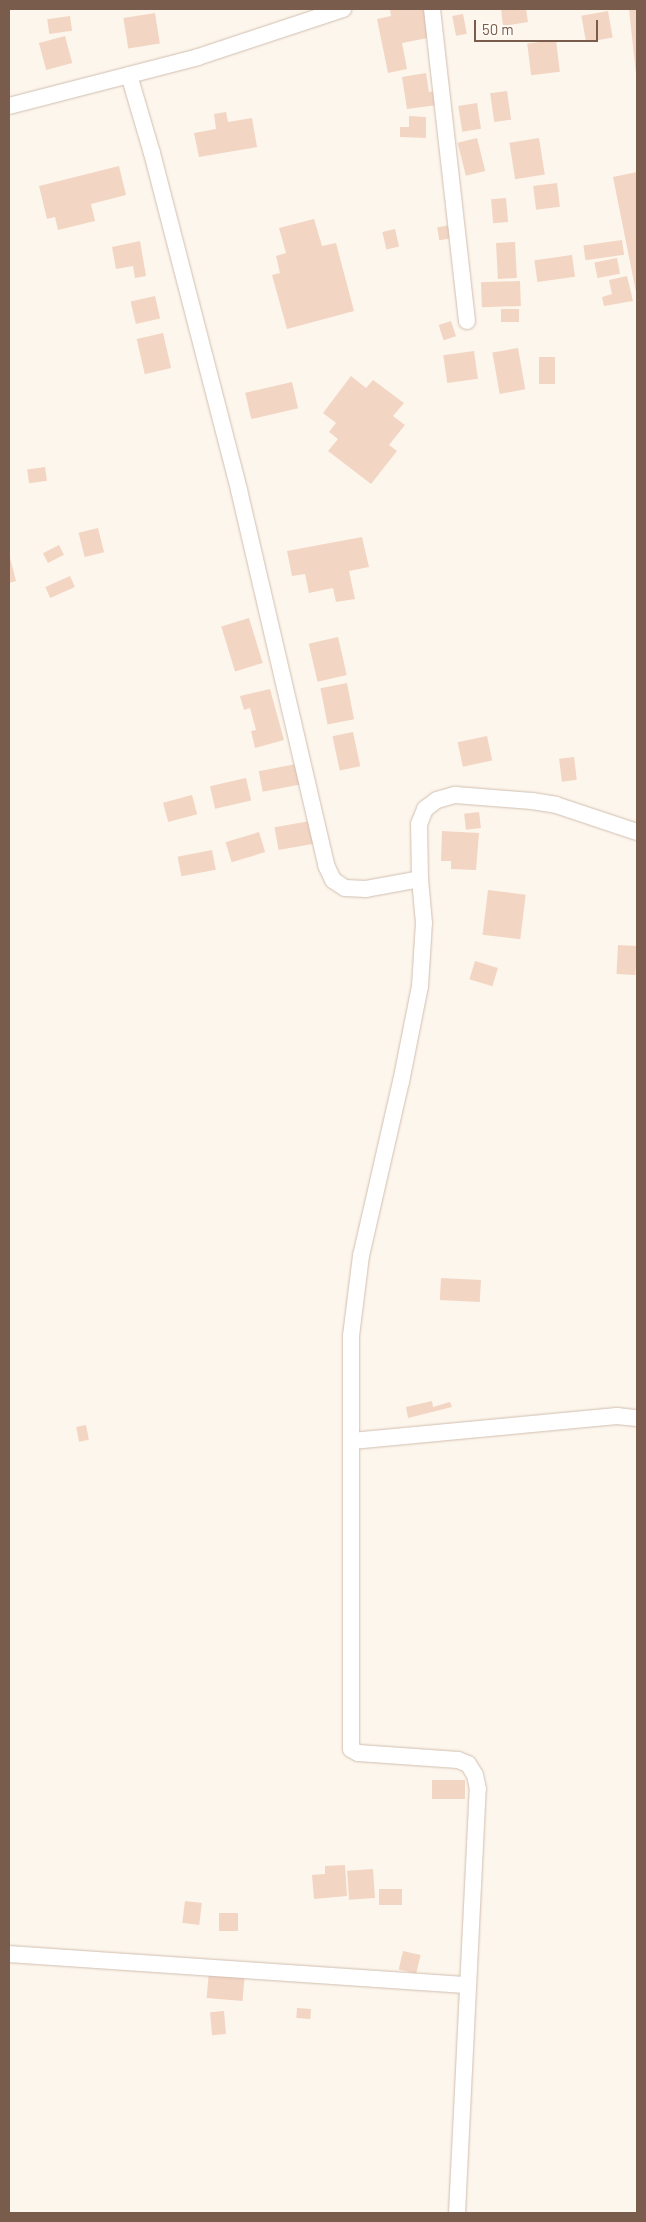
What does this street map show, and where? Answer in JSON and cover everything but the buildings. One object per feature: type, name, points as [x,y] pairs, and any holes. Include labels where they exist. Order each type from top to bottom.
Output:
[{"type":"street","points":[[9,106],[198,57],[343,9]]},
{"type":"street","points":[[432,9],[467,321]]},
{"type":"street","points":[[129,75],[152,153],[239,490],[326,864],[333,880],[346,888],[366,889],[420,879]]},
{"type":"street","points":[[457,2213],[478,1789],[475,1775],[468,1764],[458,1760],[358,1753],[351,1749],[351,1336],[361,1256],[401,1082],[420,986],[424,923],[420,879],[419,824],[425,809],[436,800],[455,795],[532,801],[556,805],[637,832]]},
{"type":"street","points":[[352,1441],[617,1416],[637,1418]]},
{"type":"street","points":[[9,1954],[468,1985]]}]
